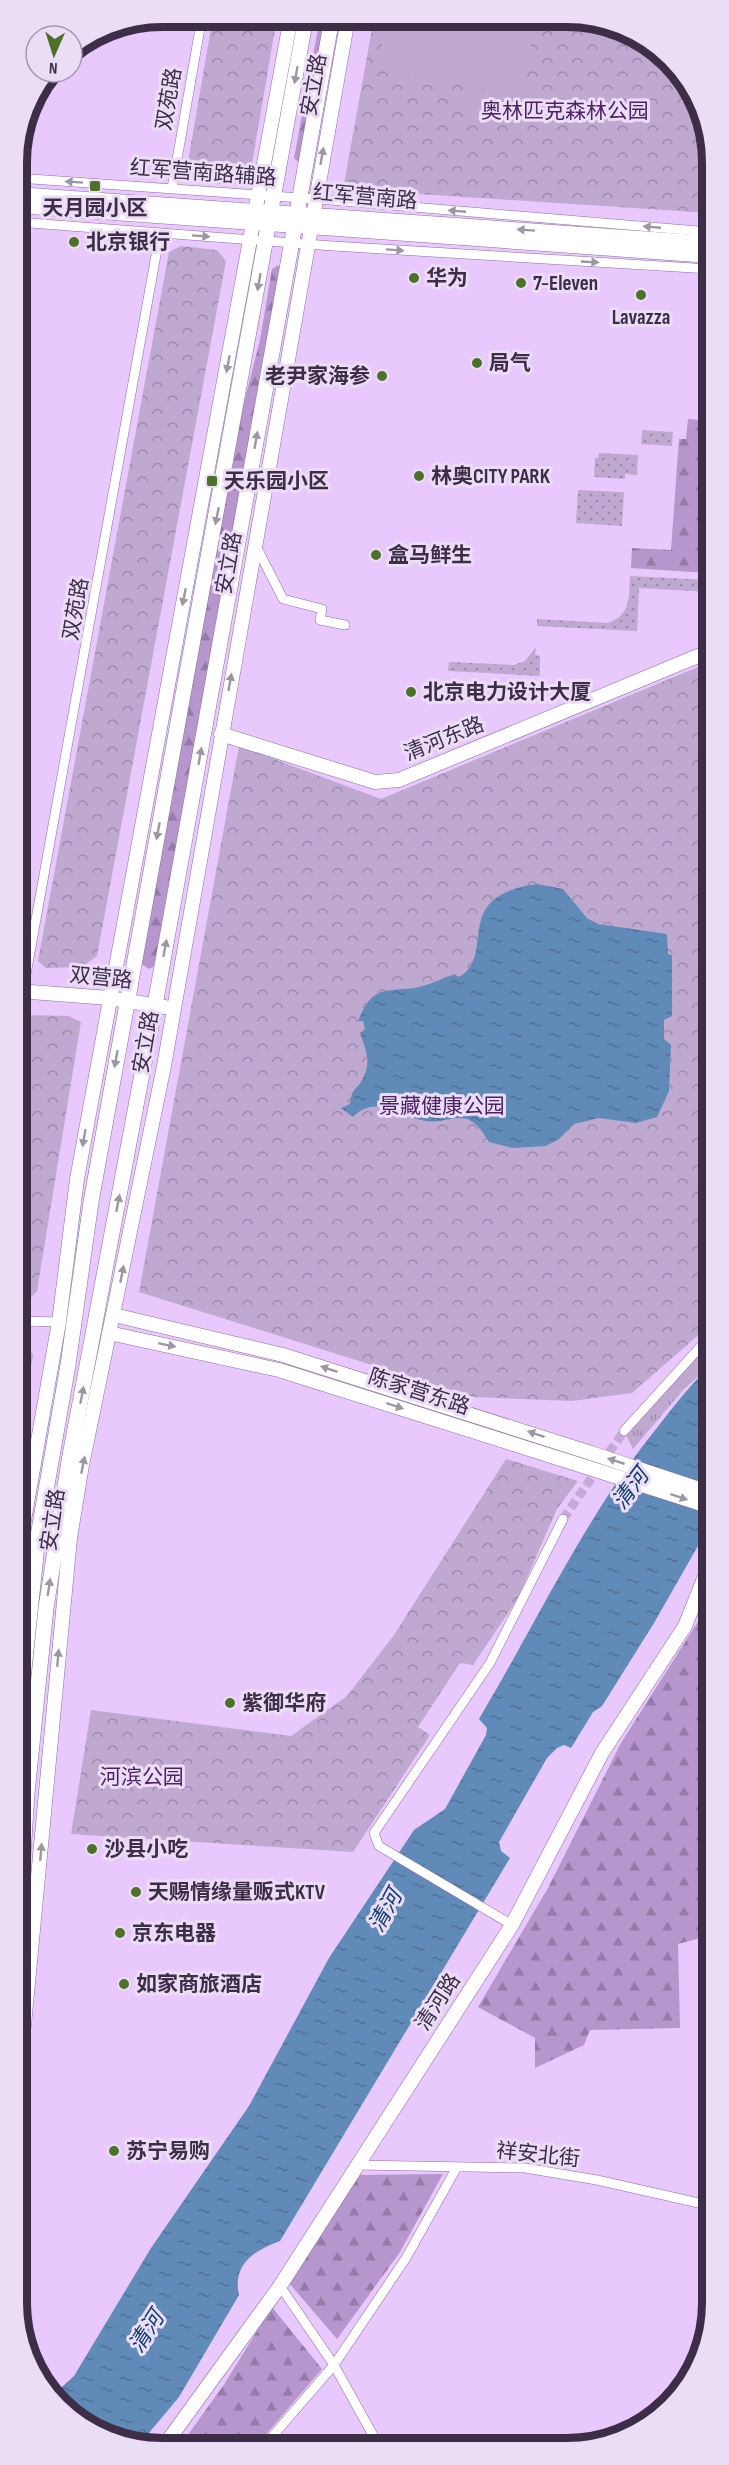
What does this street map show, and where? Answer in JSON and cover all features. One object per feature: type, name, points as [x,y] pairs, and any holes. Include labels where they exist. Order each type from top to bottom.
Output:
[{"type":"main road","name":"安立路","points":[[27,1641],[38,1536],[126,1001],[267,241],[264,210],[304,27]]},
{"type":"main road","name":"安立路","points":[[27,1793],[46,1608],[69,1461],[298,244],[331,27]]},
{"type":"street","name":"双苑路","points":[[172,188],[200,27]]},
{"type":"street","name":"安立路","points":[[27,1503],[59,1322],[77,1179],[251,240],[264,210],[290,27]]},
{"type":"street","name":"安立路","points":[[302,216],[315,199],[346,27]]},
{"type":"street","name":"红军营南路辅路","points":[[27,179],[172,188],[264,210],[302,216]]},
{"type":"street","name":"红军营南路","points":[[27,195],[264,210],[491,241]]},
{"type":"street","points":[[315,199],[702,231]]},
{"type":"street","name":"红军营南路","points":[[27,206],[264,210]]},
{"type":"street","name":"红军营南路","points":[[302,216],[702,242]]},
{"type":"street","points":[[27,223],[298,244],[702,269]]},
{"type":"street","name":"双苑路","points":[[27,953],[160,233]]},
{"type":"street","name":"红军营南路","points":[[457,239],[702,255]]},
{"type":"street","name":"安立路","points":[[27,1993],[70,1538],[109,1333],[176,1009],[254,542],[298,244]]},
{"type":"street","points":[[254,542],[283,599],[322,609],[320,620],[345,625]]},
{"type":"street","name":"清河东路","points":[[221,734],[375,782],[399,780],[702,654]]},
{"type":"street","name":"双营路","points":[[27,992],[110,998],[176,1009]]},
{"type":"street","name":"陈家营东路","points":[[114,1315],[283,1355],[702,1490]]},
{"type":"street","points":[[27,1321],[59,1322]]},
{"type":"street","name":"陈家营东路","points":[[109,1333],[279,1370],[702,1504]]},
{"type":"street","points":[[624,1431],[702,1345]]},
{"type":"street","points":[[512,1925],[379,1846],[374,1833],[490,1663],[563,1519]]},
{"type":"street","name":"清河路","points":[[170,2438],[280,2286],[512,1925],[602,1753],[684,1626],[702,1583]]},
{"type":"street","name":"祥安北街","points":[[357,2165],[525,2168],[597,2180],[702,2204]]},
{"type":"street","points":[[271,2438],[334,2365],[406,2258],[457,2167]]},
{"type":"street","points":[[280,2286],[334,2365],[375,2438]]},
{"type":"green space","points":[[211,27],[275,27],[251,170],[234,185],[197,182],[186,173]]},
{"type":"green space","points":[[318,27],[333,27],[300,164],[294,158]]},
{"type":"green space","name":"奥林匹克森林公园","points":[[372,27],[567,27],[585,28],[610,34],[627,41],[649,55],[674,80],[688,102],[701,144],[702,212],[343,189]]},
{"type":"green space","points":[[385,27],[516,27],[533,30],[522,96],[377,70]]},
{"type":"green space","points":[[465,88],[524,99],[520,121],[461,111]]},
{"type":"green space","points":[[181,246],[217,250],[226,261],[97,956],[82,967],[46,968],[38,961],[169,252]]},
{"type":"green space","points":[[278,265],[283,270],[155,966],[149,969],[140,963],[235,438],[260,340],[272,269]]},
{"type":"green space","points":[[688,419],[702,420],[702,573],[631,568],[632,548],[671,550],[679,439],[686,439]]},
{"type":"green space","points":[[642,430],[673,432],[672,446],[641,444]]},
{"type":"green space","points":[[599,453],[638,455],[637,475],[625,474],[625,479],[594,477],[595,458],[598,458]]},
{"type":"green space","points":[[578,490],[624,492],[622,526],[576,523]]},
{"type":"green space","points":[[630,576],[702,580],[702,592],[639,588],[637,631],[537,626],[537,619],[608,623],[616,620],[625,610]]},
{"type":"green space","points":[[536,647],[535,655],[540,656],[540,676],[448,671],[449,662],[514,665],[525,661]]},
{"type":"green space","name":"景藏健康公园","points":[[702,665],[702,1332],[632,1393],[572,1401],[474,1397],[139,1292],[239,746],[381,799]]},
{"type":"green space","points":[[27,1015],[69,1016],[81,1022],[37,1291],[27,1301]]},
{"type":"green space","points":[[702,1345],[702,1374],[684,1389],[633,1449],[624,1431]]},
{"type":"green space","points":[[27,1346],[33,1355],[27,1391]]},
{"type":"green space","name":"河滨公园","points":[[506,1459],[578,1481],[557,1509],[518,1598],[473,1665],[460,1663],[418,1727],[430,1735],[353,1852],[71,1834],[91,1710],[291,1736],[347,1696],[394,1635]]},
{"type":"green space","points":[[702,1615],[702,1938],[678,1944],[680,2028],[590,2030],[584,2045],[535,2068],[535,2038],[478,2007],[548,1888],[621,1743]]},
{"type":"green space","points":[[443,2174],[400,2252],[337,2339],[289,2283],[357,2175]]},
{"type":"green space","points":[[272,2307],[322,2369],[263,2438],[186,2438],[225,2383]]},
{"type":"water","points":[[537,884],[563,889],[587,918],[598,924],[667,934],[668,954],[672,955],[672,1016],[664,1020],[664,1039],[671,1045],[669,1091],[657,1117],[636,1123],[599,1118],[574,1124],[559,1139],[546,1146],[513,1148],[489,1142],[477,1126],[467,1119],[426,1121],[380,1107],[362,1110],[353,1117],[341,1108],[350,1104],[353,1091],[360,1084],[367,1068],[367,1056],[360,1033],[365,1029],[363,1021],[358,1021],[368,1002],[374,996],[386,991],[419,987],[455,974],[458,978],[470,968],[475,955],[479,926],[493,900],[510,891]]},
{"type":"water","name":"清河","points":[[702,1374],[702,1539],[654,1623],[602,1706],[593,1712],[571,1748],[564,1745],[557,1748],[547,1758],[499,1842],[501,1851],[510,1858],[280,2241],[254,2254],[242,2267],[238,2284],[239,2295],[179,2397],[145,2437],[119,2431],[102,2424],[73,2404],[59,2389],[74,2376],[151,2248],[249,2106],[329,1958],[414,1830],[445,1809],[486,1735],[487,1728],[479,1719],[586,1530],[634,1458]]},
{"type":"tunnel","points":[[563,1519],[624,1431]]},
{"type":"place","name":"天月园小区","points":[[95,186]]},
{"type":"place","name":"北京银行","points":[[74,242]]},
{"type":"place","name":"华为","points":[[414,278]]},
{"type":"place","name":"7-Eleven","points":[[521,283]]},
{"type":"place","name":"Lavazza","points":[[641,295]]},
{"type":"place","name":"局气","points":[[477,363]]},
{"type":"place","name":"老尹家海参","points":[[382,376]]},
{"type":"place","name":"林奥CITY PARK","points":[[419,476]]},
{"type":"place","name":"天乐园小区","points":[[212,481]]},
{"type":"place","name":"盒马鲜生","points":[[376,555]]},
{"type":"place","name":"北京电力设计大厦","points":[[411,692]]},
{"type":"place","name":"紫御华府","points":[[230,1703]]},
{"type":"place","name":"沙县小吃","points":[[92,1849]]},
{"type":"place","name":"天赐情缘量贩式KTV","points":[[136,1892]]},
{"type":"place","name":"京东电器","points":[[120,1933]]},
{"type":"place","name":"如家商旅酒店","points":[[124,1984]]},
{"type":"place","name":"苏宁易购","points":[[114,2151]]}]
